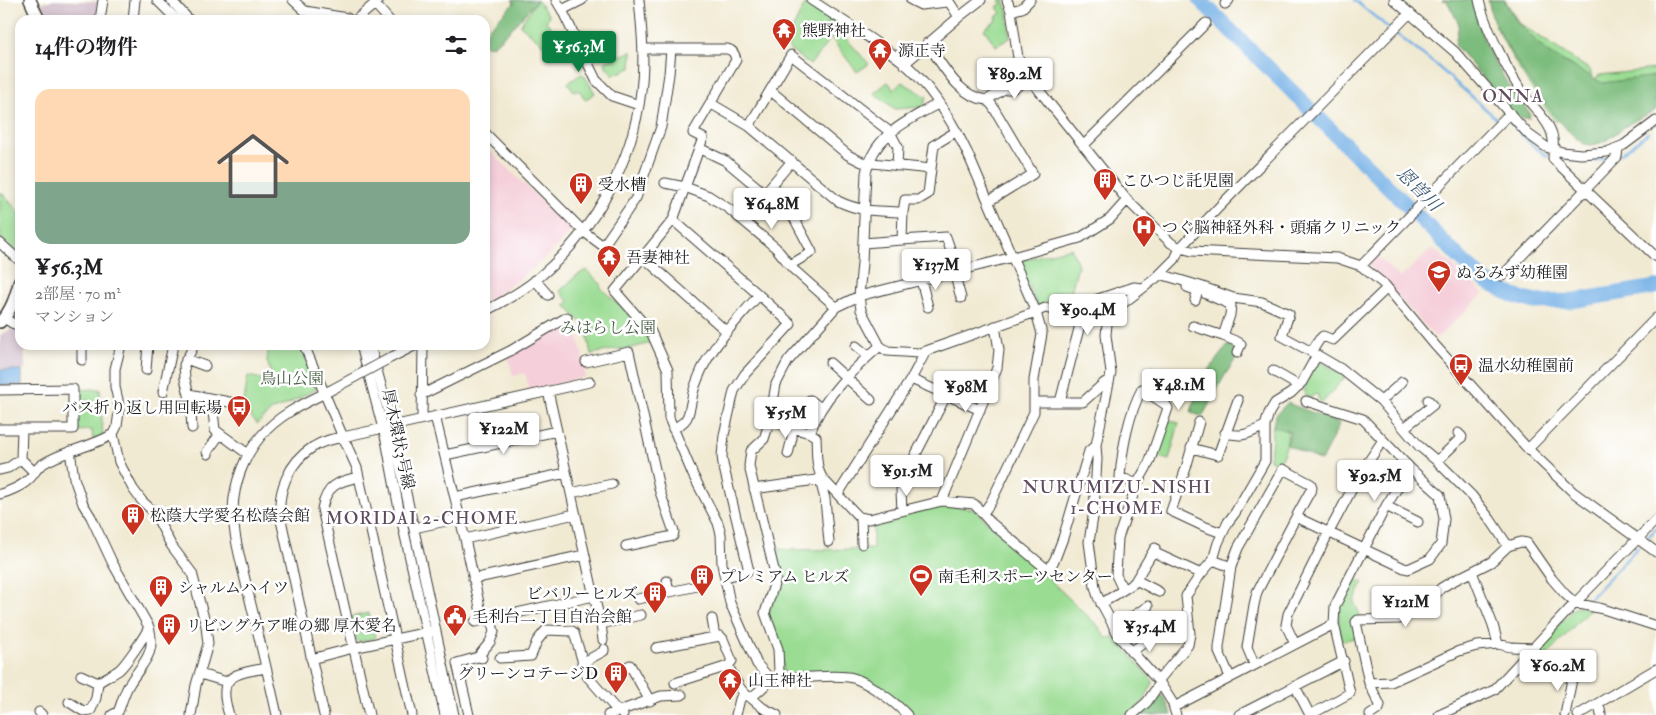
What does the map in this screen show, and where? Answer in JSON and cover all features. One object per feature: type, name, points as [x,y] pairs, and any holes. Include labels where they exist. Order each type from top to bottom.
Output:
[{"type":"main road","points":[[30,0],[37,15]]},
{"type":"main road","points":[[2,320],[15,300]]},
{"type":"street","points":[[101,15],[103,0]]},
{"type":"street","points":[[134,15],[135,0]]},
{"type":"street","points":[[157,0],[172,15]]},
{"type":"street","points":[[171,0],[184,15]]},
{"type":"street","points":[[293,0],[305,11],[329,15]]},
{"type":"street","points":[[556,0],[596,80],[612,96],[639,106]]},
{"type":"street","points":[[562,10],[582,0]]},
{"type":"street","points":[[490,308],[536,280],[559,258],[583,231],[603,201],[620,168],[630,142],[641,92],[643,49],[639,0]]},
{"type":"street","points":[[811,0],[904,64],[939,103],[957,131],[975,181],[989,201],[1036,312],[1042,334],[1034,380],[1034,415],[991,502],[983,513]]},
{"type":"street","points":[[911,0],[921,5],[950,3],[959,17]]},
{"type":"street","points":[[904,64],[981,0]]},
{"type":"street","points":[[1007,0],[1011,11],[1018,58],[1030,79],[1127,200],[1171,243],[1192,252],[1337,258],[1361,266],[1372,273],[1528,449],[1573,492],[1656,552]]},
{"type":"street","points":[[1011,11],[1022,8],[1030,0]]},
{"type":"street","points":[[1394,0],[1455,52],[1535,140],[1546,147],[1586,155],[1607,152],[1618,149],[1656,121]]},
{"type":"street","points":[[1479,0],[1508,68],[1524,95],[1551,129],[1554,150],[1553,159],[1656,257]]},
{"type":"street","points":[[362,15],[378,1],[386,15]]},
{"type":"street","points":[[1334,624],[1230,677],[1175,711],[1159,682],[1131,652],[1114,628],[1095,587],[1089,542],[1095,502],[1096,445],[1111,372],[1106,335],[1107,324],[1112,312],[1144,288],[1175,259],[1180,248],[1410,13]]},
{"type":"street","points":[[1083,146],[1206,23]]},
{"type":"street","points":[[927,43],[958,86],[979,99],[987,100],[992,104],[1033,174],[989,201]]},
{"type":"street","points":[[643,49],[727,49],[735,54],[736,60],[693,133],[703,138],[673,220],[615,292],[651,332],[668,370],[668,410],[673,429],[693,475],[718,523],[722,564],[730,603],[736,619],[758,664],[774,678],[852,678],[878,692],[906,715]]},
{"type":"street","points":[[490,138],[583,231],[603,246],[636,198],[660,127],[667,91],[671,49]]},
{"type":"street","points":[[749,126],[791,55],[890,132],[898,147],[897,166]]},
{"type":"street","points":[[987,100],[1004,89],[1012,89],[1030,79]]},
{"type":"street","points":[[667,91],[677,92]]},
{"type":"street","points":[[771,91],[848,155],[862,162],[931,169]]},
{"type":"street","points":[[710,103],[749,126],[838,201],[864,211],[903,212]]},
{"type":"street","points":[[939,103],[890,132],[878,145],[868,163],[859,296],[861,310],[880,346],[886,351],[926,352],[1045,308],[1082,316]]},
{"type":"street","points":[[1361,266],[1510,113]]},
{"type":"street","points":[[902,240],[905,200],[918,200],[933,193],[931,169],[934,145],[957,131]]},
{"type":"street","points":[[699,148],[726,161],[794,218],[812,252],[790,265]]},
{"type":"street","points":[[1502,276],[1617,157],[1618,149]]},
{"type":"street","points":[[764,194],[792,162]]},
{"type":"street","points":[[665,183],[686,187],[709,196],[729,209],[776,248],[790,265],[836,307]]},
{"type":"street","points":[[736,715],[740,699],[748,696],[774,678],[779,671],[778,649],[765,613],[776,578],[749,466],[751,451],[764,440],[770,420],[778,377],[788,361],[836,307],[859,296],[1080,238],[1110,219],[1127,200]]},
{"type":"street","points":[[673,220],[791,324],[745,374],[734,391],[724,434],[722,456],[749,571],[726,577]]},
{"type":"street","points":[[862,243],[946,237],[956,271],[960,298]]},
{"type":"street","points":[[758,248],[766,240]]},
{"type":"street","points":[[0,243],[15,256]]},
{"type":"street","points":[[643,257],[726,331]]},
{"type":"street","points":[[1160,274],[1237,299],[1262,302],[1288,314],[1282,336],[1315,353],[1341,370],[1381,401],[1424,451],[1437,461],[1472,496],[1508,546]]},
{"type":"street","points":[[1176,278],[1178,283],[1198,292],[1195,300]]},
{"type":"street","points":[[536,280],[548,294]]},
{"type":"street","points":[[921,280],[928,307]]},
{"type":"street","points":[[1060,402],[1082,316],[1095,300],[1134,287],[1144,288]]},
{"type":"street","points":[[1132,715],[1147,702],[1159,682],[1188,645],[1190,634],[1186,596],[1213,560],[1222,533],[1265,461],[1265,426],[1269,413],[1275,403],[1292,393],[1298,386],[1315,353],[1319,340],[1324,336],[1333,340],[1387,288]]},
{"type":"street","points":[[1208,289],[1206,294],[1231,305],[1230,315],[1223,336]]},
{"type":"street","points":[[673,429],[687,420],[691,412],[692,398],[701,370],[726,331],[733,326],[759,296]]},
{"type":"street","points":[[422,395],[510,351],[567,317]]},
{"type":"street","points":[[1528,449],[1656,318]]},
{"type":"street","points":[[2,320],[15,324]]},
{"type":"street","points":[[942,500],[997,368],[998,350],[995,326]]},
{"type":"street","points":[[1194,326],[1205,327],[1238,342],[1241,344],[1237,353]]},
{"type":"street","points":[[856,346],[868,356]]},
{"type":"street","points":[[810,433],[815,418],[829,397],[880,346]]},
{"type":"street","points":[[82,350],[82,360]]},
{"type":"street","points":[[0,494],[28,480],[34,472],[48,461],[70,451],[101,442],[113,434],[121,419],[115,387],[115,369],[120,350]]},
{"type":"street","points":[[146,370],[148,350]]},
{"type":"street","points":[[162,392],[172,350]]},
{"type":"street","points":[[191,350],[184,364],[192,428]]},
{"type":"street","points":[[307,350],[328,391],[343,437],[357,468],[412,715]]},
{"type":"street","name":"厚木環状3号線","points":[[363,350],[387,427],[414,528],[445,715]]},
{"type":"street","name":"厚木環状3号線","points":[[371,350],[387,427],[399,509],[454,715]]},
{"type":"street","points":[[277,715],[238,552],[234,519],[235,492],[240,473],[248,454],[261,435],[271,425],[328,391],[407,350]]},
{"type":"street","points":[[422,350],[422,418]]},
{"type":"street","points":[[586,362],[629,352],[660,492],[674,532],[673,536],[626,546]]},
{"type":"street","points":[[838,494],[926,352]]},
{"type":"street","points":[[186,359],[205,366]]},
{"type":"street","points":[[830,363],[866,399]]},
{"type":"street","points":[[1272,371],[1298,386]]},
{"type":"street","points":[[911,379],[980,410]]},
{"type":"street","points":[[1034,402],[1083,402],[1109,380]]},
{"type":"street","points":[[324,715],[280,514],[280,498],[286,478],[301,456],[312,447],[323,442],[422,418],[590,382]]},
{"type":"street","points":[[1381,401],[1402,382]]},
{"type":"street","points":[[0,390],[73,389],[73,429],[0,429]]},
{"type":"street","points":[[1123,590],[1116,575],[1118,538],[1137,484],[1149,463],[1168,408],[1142,389],[1122,450],[1120,477],[1137,484]]},
{"type":"street","points":[[821,390],[829,397]]},
{"type":"street","points":[[548,391],[601,624],[604,651],[582,663]]},
{"type":"street","points":[[189,394],[239,404]]},
{"type":"street","points":[[902,511],[901,491],[903,479],[946,396]]},
{"type":"street","points":[[810,400],[821,408]]},
{"type":"street","points":[[1190,448],[1218,455],[1238,400]]},
{"type":"street","points":[[1296,517],[1408,568],[1430,559],[1441,544],[1444,519],[1440,495],[1410,468],[1362,419],[1306,401]]},
{"type":"street","points":[[1404,428],[1433,404]]},
{"type":"street","points":[[214,411],[215,430],[248,454]]},
{"type":"street","points":[[435,416],[481,612],[492,624],[494,632],[480,658],[457,663],[469,715]]},
{"type":"street","points":[[770,420],[810,433],[816,437],[829,542]]},
{"type":"street","points":[[1199,422],[1171,511],[1222,533]]},
{"type":"street","points":[[1226,433],[1244,436],[1265,426]]},
{"type":"street","points":[[788,454],[792,438],[792,428]]},
{"type":"street","points":[[22,429],[21,459],[34,472]]},
{"type":"street","points":[[445,455],[557,431]]},
{"type":"street","points":[[113,434],[119,462],[133,489],[142,502],[154,512],[171,544],[186,557],[192,573],[200,586],[208,644],[196,685],[191,715]]},
{"type":"street","points":[[208,454],[207,452],[220,434]]},
{"type":"street","points":[[1437,461],[1463,437]]},
{"type":"street","points":[[1295,644],[1286,625],[1286,620],[1360,474],[1383,440]]},
{"type":"street","points":[[754,489],[822,480],[861,518],[873,519],[942,500],[974,504],[990,522],[1049,569],[1063,538],[1089,451],[1096,445]]},
{"type":"street","points":[[70,451],[74,478],[83,504],[112,562],[149,627],[152,639],[147,660],[129,684],[118,712],[112,715]]},
{"type":"street","points":[[0,470],[8,468],[21,459]]},
{"type":"street","points":[[1295,686],[1310,715],[1350,693],[1334,624],[1335,606],[1386,506],[1410,468]]},
{"type":"street","points":[[1230,677],[1219,652],[1219,647],[1231,568],[1238,548],[1282,469],[1311,484],[1312,488],[1258,592],[1247,647],[1254,664]]},
{"type":"street","points":[[455,497],[566,473]]},
{"type":"street","points":[[359,477],[338,482],[332,487],[324,498],[322,509],[369,715]]},
{"type":"street","points":[[571,493],[612,484]]},
{"type":"street","points":[[1386,506],[1414,522]]},
{"type":"street","points":[[465,539],[575,514]]},
{"type":"street","points":[[414,528],[460,518]]},
{"type":"street","points":[[861,518],[862,544]]},
{"type":"street","points":[[1439,715],[1494,690],[1656,520]]},
{"type":"street","points":[[1370,715],[1379,709],[1380,705],[1369,683],[1356,622],[1358,620],[1399,619],[1430,601],[1441,588],[1491,562],[1508,546],[1521,542],[1526,543],[1564,594],[1575,603],[1603,609],[1656,626]]},
{"type":"street","points":[[1102,604],[1134,583],[1154,550],[1201,574]]},
{"type":"street","points":[[473,579],[584,556]]},
{"type":"street","points":[[1213,560],[1231,568]]},
{"type":"street","points":[[1472,572],[1494,625],[1498,644]]},
{"type":"street","points":[[1136,580],[1159,592]]},
{"type":"street","points":[[667,581],[669,592]]},
{"type":"street","points":[[638,599],[697,586]]},
{"type":"street","points":[[475,622],[594,596]]},
{"type":"street","points":[[1114,628],[1148,606]]},
{"type":"street","points":[[601,624],[641,615]]},
{"type":"street","points":[[712,619],[715,637]]},
{"type":"street","points":[[206,626],[216,624]]},
{"type":"street","points":[[69,702],[83,711],[94,713],[98,684],[124,665],[149,627]]},
{"type":"street","points":[[500,658],[531,656],[537,641],[546,630],[572,631],[574,632],[582,663],[589,679],[621,714]]},
{"type":"street","points":[[311,659],[353,648],[431,632]]},
{"type":"street","points":[[1131,652],[1156,634]]},
{"type":"street","points":[[656,648],[720,636],[723,639],[732,661],[728,666],[675,683]]},
{"type":"street","points":[[1369,683],[1390,682],[1459,651],[1477,646],[1498,644],[1510,647],[1534,648]]},
{"type":"street","points":[[1239,715],[1344,661]]},
{"type":"street","points":[[1519,664],[1526,671]]},
{"type":"street","points":[[626,665],[650,701]]},
{"type":"street","points":[[728,666],[740,688],[763,708],[777,715]]},
{"type":"street","points":[[229,715],[225,694],[227,682],[234,676],[266,668]]},
{"type":"street","points":[[1578,715],[1656,669]]},
{"type":"street","points":[[200,674],[227,682]]},
{"type":"street","points":[[1565,715],[1574,674]]},
{"type":"street","points":[[81,675],[98,684]]},
{"type":"street","points":[[608,715],[621,714],[661,696],[682,696]]},
{"type":"street","points":[[1599,703],[1601,715]]},
{"type":"shaded area","points":[[52,0],[99,2],[98,15],[46,15],[41,3]]},
{"type":"shaded area","points":[[490,151],[571,230],[553,251],[509,287],[490,298]]},
{"type":"shaded area","name":"ぬるみず幼稚園","points":[[1433,248],[1483,292],[1438,337],[1435,337],[1369,265],[1377,256],[1400,278]]},
{"type":"shaded area","points":[[567,321],[576,332],[582,352],[585,377],[529,390],[525,373],[513,376],[508,356]]},
{"type":"shaded area","points":[[15,329],[15,350],[25,350],[25,370],[0,369],[0,335]]},
{"type":"green space","points":[[512,0],[537,0],[512,28],[494,45],[490,45],[490,27],[514,3]]},
{"type":"green space","points":[[537,0],[549,16],[546,21],[556,34],[545,46],[520,25]]},
{"type":"green space","points":[[999,0],[1004,0],[1008,11],[1010,38],[996,46],[984,29],[997,19],[996,17],[1001,13],[997,7],[1001,4]]},
{"type":"green space","points":[[1442,0],[1473,0],[1476,16],[1487,46],[1502,74],[1530,113],[1529,118],[1520,118],[1500,98],[1455,45],[1459,24],[1447,1]]},
{"type":"green space","points":[[1488,0],[1505,0],[1519,23],[1590,70],[1592,76],[1577,121],[1560,119],[1556,122],[1507,49],[1499,33]]},
{"type":"green space","points":[[1489,0],[1504,0],[1516,21],[1547,52],[1602,83],[1656,76],[1656,110],[1594,145],[1589,145],[1579,140],[1552,111],[1522,70],[1494,22]]},
{"type":"green space","points":[[808,4],[817,7],[822,12],[821,14],[824,12],[848,29],[842,34],[869,64],[857,72],[831,38],[836,30],[826,21],[835,31],[810,65],[790,50],[786,42],[804,6]]},
{"type":"green space","points":[[632,51],[631,68],[613,75],[611,74],[605,62]]},
{"type":"green space","points":[[1656,69],[1656,93],[1586,107],[1597,77],[1600,75]]},
{"type":"green space","points":[[581,74],[584,75],[595,93],[585,100],[580,91],[574,91],[568,83]]},
{"type":"green space","points":[[888,82],[894,89],[902,82],[927,97],[923,107],[895,109],[874,93]]},
{"type":"green space","points":[[0,191],[15,208],[15,250],[0,237]]},
{"type":"green space","points":[[1071,248],[1078,265],[1069,300],[1050,296],[1047,306],[1037,306],[1020,265],[1023,260]]},
{"type":"green space","name":"みはらし公園","points":[[586,270],[602,285],[600,287],[645,330],[651,343],[628,349],[591,354],[586,328],[565,305],[569,302],[560,291],[576,276]]},
{"type":"green space","points":[[1228,345],[1241,351],[1225,375],[1202,417],[1191,412],[1197,393],[1205,376]]},
{"type":"green space","name":"鳥山公園","points":[[268,350],[302,350],[317,385],[316,389],[282,407],[272,410],[257,424],[243,407],[248,376],[262,379],[272,377],[267,361]]},
{"type":"green space","points":[[1322,362],[1345,377],[1323,402],[1319,401],[1318,395],[1315,394],[1310,398],[1305,396],[1305,387],[1309,378],[1319,363]]},
{"type":"green space","points":[[100,389],[103,436],[93,440],[92,430],[76,431],[75,390]]},
{"type":"green space","points":[[1287,403],[1340,423],[1321,461],[1287,445],[1290,432],[1273,426],[1275,416]]},
{"type":"green space","points":[[1167,420],[1179,423],[1169,460],[1156,456]]},
{"type":"green space","points":[[1273,425],[1289,425],[1286,447],[1279,464],[1270,460]]},
{"type":"green space","name":"南毛利スポーツセンター","points":[[940,505],[973,509],[1048,575],[1051,581],[1099,627],[1106,638],[1115,637],[1153,683],[1144,700],[1129,715],[911,715],[869,682],[786,675],[783,670],[782,648],[768,614],[780,580],[772,548],[788,550],[873,549],[873,524]]},
{"type":"green space","points":[[1353,579],[1363,583],[1354,602],[1361,617],[1353,618],[1358,637],[1342,641],[1339,622],[1340,608]]},
{"type":"green space","points":[[1576,606],[1590,609],[1531,672],[1523,664]]},
{"type":"green space","points":[[369,613],[375,638],[358,642],[350,617]]},
{"type":"green space","points":[[1158,695],[1161,695],[1166,700],[1172,715],[1137,715]]},
{"type":"water","points":[[0,370],[22,370],[22,385],[0,385]]},
{"type":"waterway","name":"恩曽川","points":[[1200,0],[1465,263],[1487,282],[1514,296],[1535,302],[1571,301],[1656,287]]},
{"type":"waterway","points":[[1354,0],[1390,29]]},
{"type":"waterway","points":[[1395,33],[1436,65],[1498,120]]},
{"type":"waterway","points":[[1510,122],[1531,144],[1547,156]]},
{"type":"waterway","points":[[1621,154],[1649,132]]},
{"type":"waterway","points":[[1560,158],[1588,161],[1610,158]]},
{"type":"waterway","points":[[1648,537],[1656,529]]},
{"type":"waterway","points":[[1589,599],[1639,546]]},
{"type":"place","name":"熊野神社","points":[[784,51]]},
{"type":"place","name":"源正寺","points":[[880,71]]},
{"type":"place","name":"こひつじ託児園","points":[[1105,201]]},
{"type":"place","name":"受水槽","points":[[581,205]]},
{"type":"place","name":"つぐ脳神経外科・頭痛クリニック","points":[[1144,248]]},
{"type":"place","name":"吾妻神社","points":[[609,278]]},
{"type":"place","name":"ぬるみず幼稚園","points":[[1439,293]]},
{"type":"place","name":"温水幼稚園前","points":[[1461,386]]},
{"type":"place","name":"バス折り返し用回転場","points":[[239,428]]},
{"type":"place","name":"松蔭大学愛名松蔭会館","points":[[133,536]]},
{"type":"place","name":"プレミアム ヒルズ","points":[[702,597]]},
{"type":"place","name":"南毛利スポーツセンター","points":[[921,597]]},
{"type":"place","name":"シャルムハイツ","points":[[161,608]]},
{"type":"place","name":"ビバリーヒルズ","points":[[655,614]]},
{"type":"place","name":"毛利台二丁目自治会館","points":[[455,637]]},
{"type":"place","name":"リビングケア唯の郷 厚木愛名","points":[[169,646]]},
{"type":"place","name":"グリーンコテージD","points":[[616,694]]},
{"type":"place","name":"山王神社","points":[[730,701]]},
{"type":"district","name":"ONNA","points":[[1513,96]]},
{"type":"district","name":"NURUMIZU-NISHI 1-CHOME","points":[[1117,497]]},
{"type":"district","name":"MORIDAI 2-CHOME","points":[[422,518]]}]
